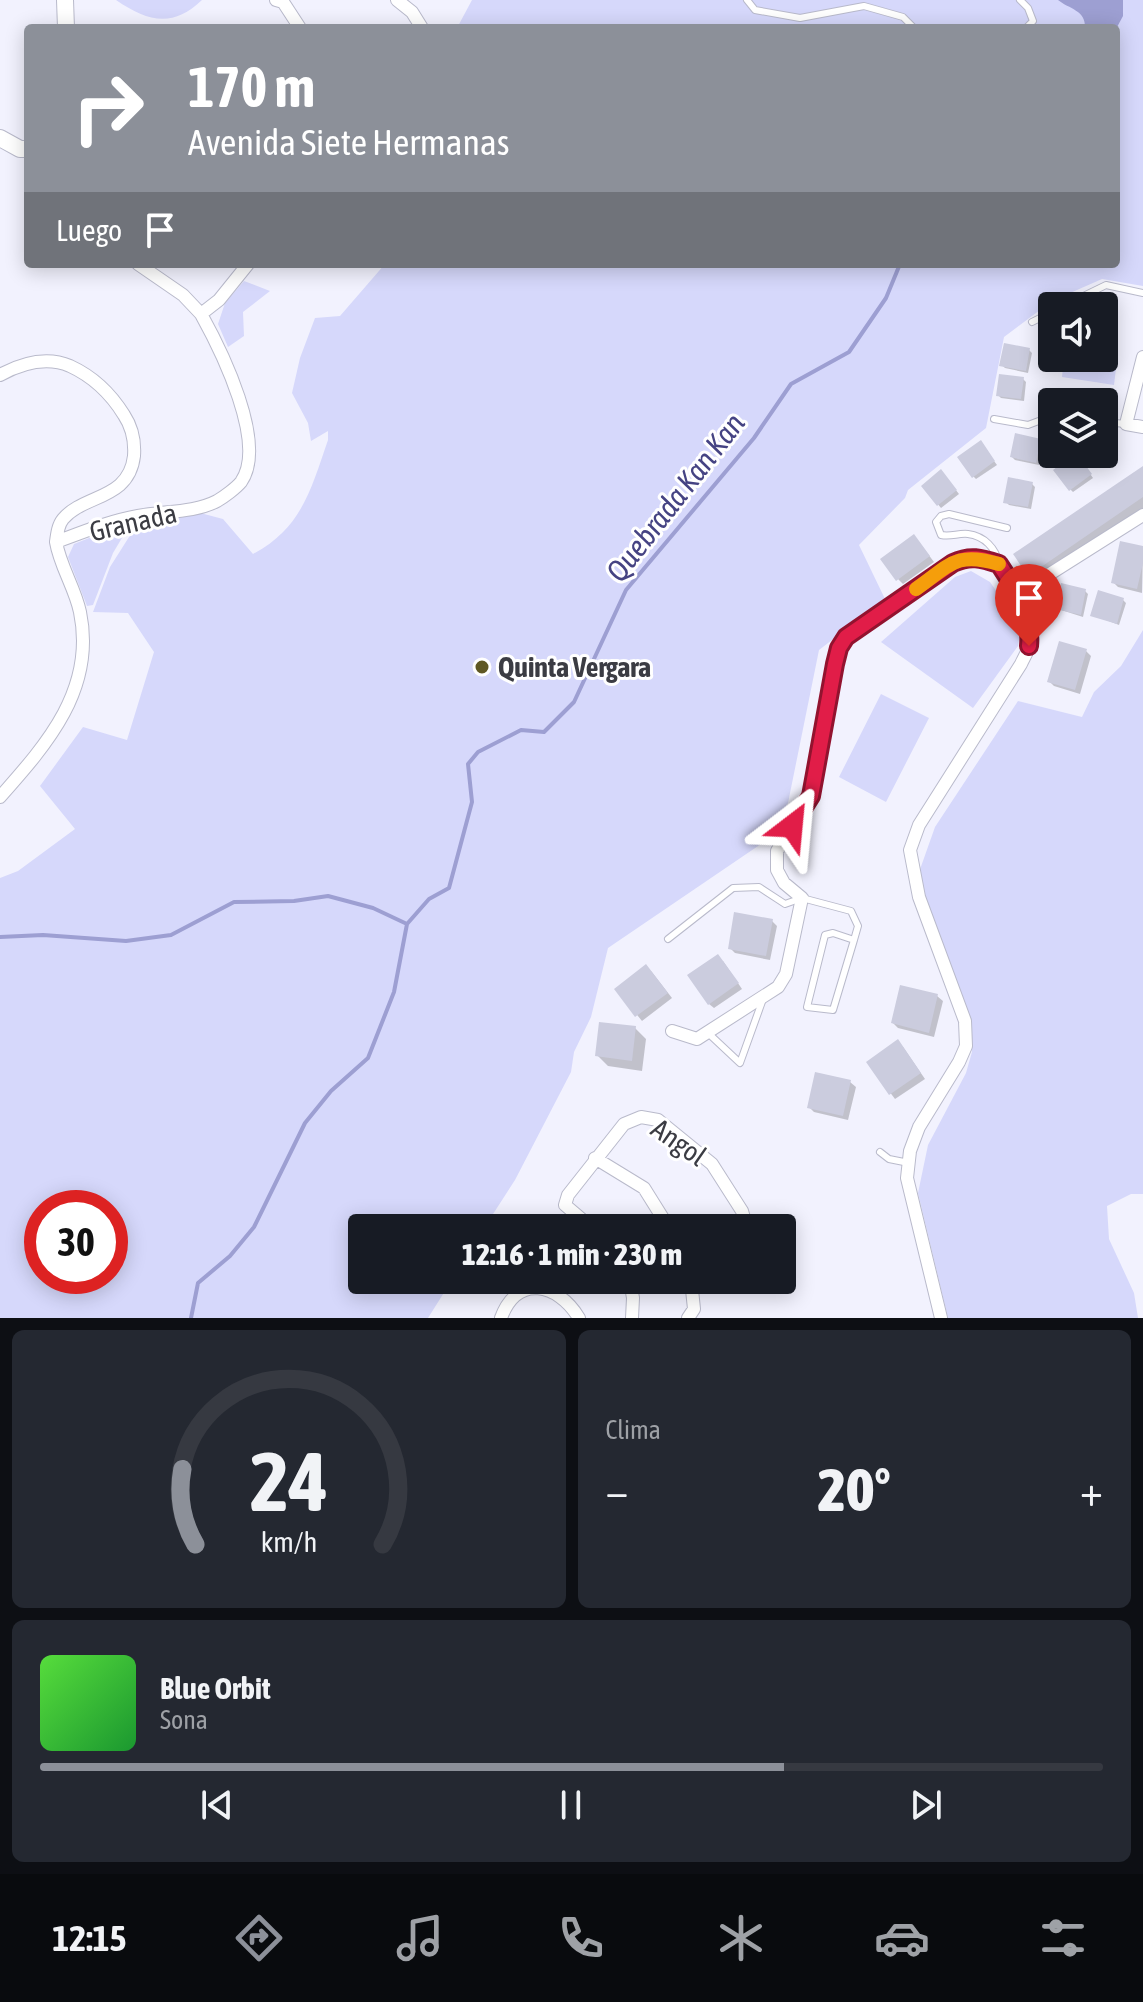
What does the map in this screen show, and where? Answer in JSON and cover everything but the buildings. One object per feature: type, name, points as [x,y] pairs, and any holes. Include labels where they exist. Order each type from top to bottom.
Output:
[{"type":"street","points":[[65,0],[66,24]]},
{"type":"street","points":[[276,0],[283,2],[297,24]]},
{"type":"street","points":[[397,0],[412,12],[420,24]]},
{"type":"street","points":[[0,138],[24,149]]},
{"type":"street","name":"Granada","points":[[0,797],[57,727],[76,689],[80,666],[80,613],[56,542],[125,519],[216,502],[241,483],[249,462],[245,421],[219,347],[201,314],[183,295],[144,268]]},
{"type":"street","points":[[201,314],[245,268]]},
{"type":"street","points":[[1143,357],[1126,424],[1143,427]]},
{"type":"street","points":[[0,375],[18,365],[35,361],[67,365],[103,387],[131,426],[132,469],[120,484],[66,516],[58,530],[56,542]]},
{"type":"street","points":[[1018,594],[1143,515]]},
{"type":"street","points":[[672,1031],[697,1039],[778,987],[786,974],[802,898],[784,883],[777,870],[777,851],[811,796],[839,648],[846,637],[965,557],[999,564],[1018,594],[1030,634],[1029,646],[1021,664],[919,825],[910,850],[919,897],[965,1021],[966,1046],[919,1127],[907,1178],[941,1318]]},
{"type":"street","name":"Angol","points":[[595,1158],[624,1124],[641,1117],[658,1120],[712,1164],[743,1214]]},
{"type":"street","points":[[576,1214],[565,1205],[568,1195],[595,1158],[644,1188],[660,1214]]},
{"type":"street","points":[[501,1318],[514,1298],[536,1289],[560,1294],[572,1305],[579,1318]]},
{"type":"street","points":[[632,1294],[632,1318]]},
{"type":"street","points":[[688,1318],[694,1309],[692,1294]]},
{"type":"lane","points":[[747,0],[755,10],[800,18],[864,6],[903,17],[910,24]]},
{"type":"lane","points":[[1020,0],[1028,8],[1033,21],[1030,24]]},
{"type":"lane","points":[[1092,292],[1106,285],[1143,293]]},
{"type":"lane","points":[[1032,322],[1038,319]]},
{"type":"lane","points":[[994,419],[1028,425],[1038,421]]},
{"type":"lane","points":[[1118,423],[1126,424]]},
{"type":"lane","points":[[999,564],[989,543],[969,534],[953,537],[941,535],[936,522],[941,516],[949,514],[1007,528]]},
{"type":"lane","points":[[668,939],[733,888],[759,887],[785,904],[802,898],[851,911],[858,926],[854,940],[833,1010],[807,1007],[825,935],[833,933],[854,940]]},
{"type":"lane","points":[[708,1033],[740,1063],[764,996]]},
{"type":"lane","points":[[880,1152],[889,1159],[909,1163]]},
{"type":"shaded area","points":[[116,0],[202,0],[181,15],[160,19],[139,13]]},
{"type":"shaded area","name":"Quinta Vergara","points":[[472,0],[1143,0],[1143,286],[1102,279],[1072,292],[1038,292],[1038,312],[1004,337],[986,428],[908,490],[905,498],[859,545],[885,599],[819,650],[788,803],[761,844],[608,948],[591,1017],[574,1052],[571,1072],[515,1180],[493,1214],[348,1214],[348,1294],[443,1294],[428,1318],[0,1318],[0,878],[18,871],[75,829],[40,786],[83,727],[127,740],[154,652],[128,613],[93,612],[110,567],[136,526],[189,510],[223,519],[253,554],[283,532],[302,506],[328,440],[328,431],[311,441],[308,423],[292,393],[300,358],[315,318],[340,316],[382,268],[1120,268],[1120,24],[459,24]]},
{"type":"shaded area","points":[[1058,0],[1123,0],[1123,16],[1119,24],[1085,24],[1080,14]]},
{"type":"shaded area","points":[[244,281],[270,291],[243,312],[244,336],[228,347],[218,324],[225,303]]},
{"type":"shaded area","points":[[1063,372],[1116,372],[1114,385],[1062,377]]},
{"type":"shaded area","points":[[132,521],[113,553],[93,605],[87,606],[68,557],[74,544]]},
{"type":"shaded area","points":[[971,571],[990,582],[1021,626],[1018,646],[973,708],[881,642],[955,577]]},
{"type":"shaded area","points":[[1143,630],[1143,1194],[1131,1194],[1107,1206],[1109,1239],[1134,1293],[1138,1318],[948,1318],[918,1193],[928,1145],[966,1073],[972,1052],[969,1023],[918,875],[935,827],[1018,701],[1082,717],[1094,692],[1121,666]]},
{"type":"shaded area","points":[[881,694],[929,718],[886,802],[839,777]]},
{"type":"waterway","name":"Quebrada Kan Kan","points":[[191,1318],[198,1283],[230,1256],[254,1227],[305,1123],[331,1091],[368,1058],[394,992],[407,924],[429,899],[449,888],[472,802],[468,764],[478,752],[521,730],[544,732],[574,702],[626,590],[754,438],[791,384],[849,352],[886,298],[898,268]]},
{"type":"waterway","points":[[0,937],[43,935],[126,941],[171,935],[234,902],[294,901],[328,896],[373,908],[407,924]]},
{"type":"slow traffic","points":[[916,589],[965,557],[999,564]]},
{"type":"place","name":"Quinta Vergara","points":[[482,667]]},
{"type":"route","points":[[792,826],[811,796],[835,664],[846,637],[953,563],[965,557],[976,557],[999,564],[1014,587],[1030,634],[1029,646]]}]
